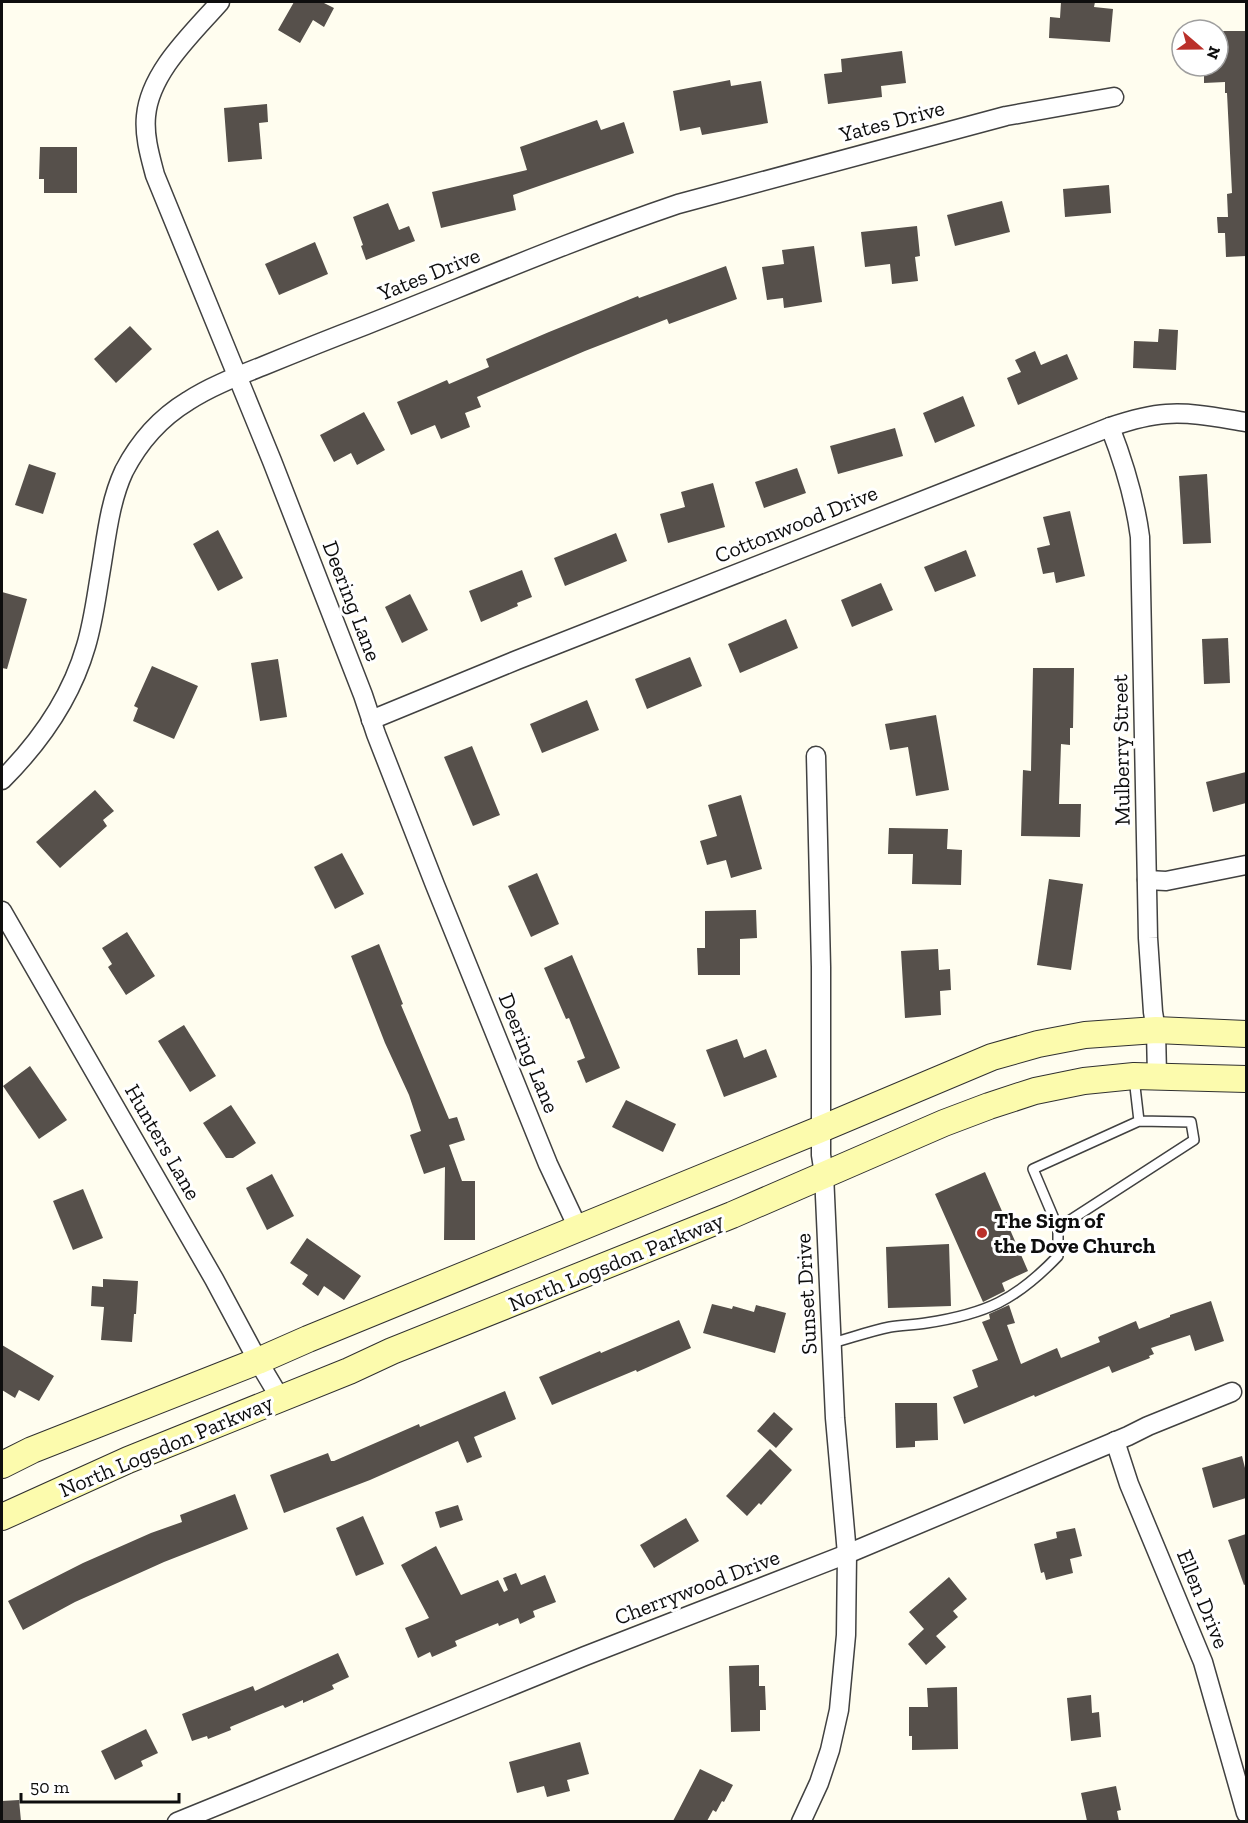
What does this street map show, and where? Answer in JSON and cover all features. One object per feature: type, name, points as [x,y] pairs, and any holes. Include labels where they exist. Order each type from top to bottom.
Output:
[{"type":"main road","name":"North Logsdon Parkway","points":[[2,1466],[32,1450],[258,1361],[992,1057],[1026,1047],[1085,1035],[1156,1030],[1246,1034]]},
{"type":"main road","name":"North Logsdon Parkway","points":[[4,1511],[722,1219],[944,1123],[1007,1100],[1035,1091],[1084,1081],[1145,1076],[1246,1079]]},
{"type":"street","name":"Deering Lane","points":[[220,2],[168,63],[153,88],[146,116],[147,145],[155,175],[280,483],[439,896],[548,1164],[578,1228]]},
{"type":"street","name":"Yates Drive","points":[[2,780],[56,714],[79,669],[93,620],[109,521],[123,473],[136,450],[152,430],[190,399],[237,377],[615,226],[678,204],[1006,116],[1114,97]]},
{"type":"street","name":"Cottonwood Drive","points":[[371,720],[1110,427],[1137,418],[1164,414],[1192,414],[1246,422]]},
{"type":"street","name":"Mulberry Street","points":[[1110,427],[1126,467],[1137,510],[1140,537],[1149,949],[1156,1030],[1145,1076]]},
{"type":"street","name":"Sunset Drive","points":[[801,1821],[823,1772],[830,1750],[839,1710],[846,1635],[847,1554],[836,1418],[824,1174],[821,1155],[821,967],[816,756]]},
{"type":"street","points":[[1147,880],[1166,880],[1246,865]]},
{"type":"street","name":"Hunters Lane","points":[[2,911],[280,1398]]},
{"type":"street","name":"Cherrywood Drive","points":[[177,1821],[585,1656],[847,1554],[1232,1392]]},
{"type":"street","name":"Ellen Drive","points":[[1115,1441],[1130,1484],[1203,1662],[1246,1814]]},
{"type":"lane","points":[[1139,1121],[1145,1076]]},
{"type":"lane","points":[[832,1343],[891,1327],[963,1316],[995,1305],[1015,1294],[1037,1278],[1058,1256],[1058,1228],[1034,1169],[1139,1121],[1191,1122],[1194,1140],[1058,1228]]},
{"type":"building","points":[[294,2],[322,2],[334,8],[324,27],[313,20],[300,43],[278,30]]},
{"type":"building","points":[[1061,2],[1095,2],[1094,7],[1113,9],[1110,42],[1049,38],[1050,17],[1060,18]]},
{"type":"building","points":[[1230,31],[1246,31],[1246,256],[1226,257],[1225,233],[1218,233],[1217,217],[1228,217],[1227,194],[1232,193],[1227,93],[1225,93],[1225,82],[1204,83],[1204,78],[1230,78]]},
{"type":"building","points":[[902,51],[906,83],[881,86],[882,97],[828,104],[824,74],[842,72],[841,59]]},
{"type":"building","points":[[730,80],[731,86],[761,81],[768,123],[702,135],[700,127],[680,131],[673,91]]},
{"type":"building","points":[[267,104],[268,122],[259,123],[262,159],[228,162],[224,108]]},
{"type":"building","points":[[597,120],[601,130],[624,122],[634,153],[513,195],[516,210],[441,228],[432,192],[527,170],[520,147]]},
{"type":"building","points":[[40,147],[77,147],[77,193],[44,193],[44,179],[39,179]]},
{"type":"building","points":[[1109,185],[1111,213],[1065,217],[1063,189]]},
{"type":"building","points":[[1002,201],[1010,232],[955,246],[947,215]]},
{"type":"building","points":[[388,203],[399,230],[409,226],[415,241],[366,260],[353,217]]},
{"type":"building","points":[[917,226],[920,256],[915,257],[918,281],[892,284],[890,264],[865,267],[861,232]]},
{"type":"building","points":[[315,242],[328,274],[279,295],[265,264]]},
{"type":"building","points":[[814,246],[822,302],[784,308],[783,298],[767,300],[762,267],[784,264],[782,250]]},
{"type":"building","points":[[726,266],[737,299],[669,324],[667,319],[477,397],[481,407],[465,413],[470,427],[441,439],[435,425],[411,435],[397,402],[447,380],[449,384],[489,367],[486,359],[549,332],[638,296],[639,298]]},
{"type":"building","points":[[130,326],[152,349],[116,383],[94,359]]},
{"type":"building","points":[[1159,329],[1178,330],[1176,370],[1133,368],[1134,341],[1158,342]]},
{"type":"building","points":[[1035,351],[1041,365],[1067,354],[1078,379],[1018,405],[1007,378],[1021,372],[1015,360]]},
{"type":"building","points":[[963,396],[975,426],[935,443],[923,413]]},
{"type":"building","points":[[364,412],[385,450],[357,465],[351,453],[334,462],[320,435]]},
{"type":"building","points":[[895,428],[903,456],[838,474],[830,446]]},
{"type":"building","points":[[29,464],[56,473],[43,514],[15,505]]},
{"type":"building","points":[[797,468],[806,493],[764,508],[755,482]]},
{"type":"building","points":[[1207,474],[1211,543],[1183,544],[1179,476]]},
{"type":"building","points":[[713,483],[725,527],[668,543],[660,514],[685,507],[681,492]]},
{"type":"building","points":[[1070,511],[1085,576],[1056,583],[1054,572],[1043,574],[1037,548],[1050,545],[1043,517]]},
{"type":"building","points":[[218,530],[243,578],[218,591],[193,544]]},
{"type":"building","points":[[616,533],[627,561],[565,586],[554,558]]},
{"type":"building","points":[[966,550],[976,576],[935,592],[924,567]]},
{"type":"building","points":[[522,570],[532,597],[517,603],[518,606],[481,622],[469,591]]},
{"type":"building","points":[[881,583],[893,610],[852,627],[841,600]]},
{"type":"building","points":[[2,592],[27,599],[7,669],[2,668]]},
{"type":"building","points":[[410,594],[428,630],[402,643],[385,607]]},
{"type":"building","points":[[786,619],[798,648],[740,673],[728,644]]},
{"type":"building","points":[[1228,638],[1230,683],[1204,684],[1202,639]]},
{"type":"building","points":[[690,657],[702,686],[647,709],[635,679]]},
{"type":"building","points":[[278,659],[287,717],[260,721],[251,663]]},
{"type":"building","points":[[152,666],[198,686],[174,739],[133,721],[138,708],[134,706]]},
{"type":"building","points":[[1033,668],[1074,668],[1073,728],[1070,728],[1070,745],[1061,744],[1059,804],[1081,804],[1080,837],[1021,836],[1023,770],[1031,771]]},
{"type":"building","points":[[587,700],[599,730],[542,753],[530,724]]},
{"type":"building","points":[[936,715],[949,790],[916,796],[908,747],[890,750],[885,724]]},
{"type":"building","points":[[472,746],[500,815],[473,826],[444,757]]},
{"type":"building","points":[[1246,772],[1246,803],[1213,812],[1206,782]]},
{"type":"building","points":[[95,790],[114,811],[103,820],[107,826],[60,868],[36,842]]},
{"type":"building","points":[[741,795],[762,869],[731,878],[726,860],[707,865],[700,841],[717,836],[708,805]]},
{"type":"building","points":[[889,828],[948,829],[947,849],[962,850],[961,885],[912,884],[913,854],[888,854]]},
{"type":"building","points":[[342,853],[364,894],[335,909],[314,867]]},
{"type":"building","points":[[537,873],[559,924],[531,937],[508,886]]},
{"type":"building","points":[[1049,879],[1083,884],[1071,970],[1037,965]]},
{"type":"building","points":[[756,910],[757,938],[740,939],[740,975],[698,975],[697,948],[705,948],[705,911]]},
{"type":"building","points":[[127,932],[155,976],[126,995],[108,967],[112,964],[102,948]]},
{"type":"building","points":[[379,944],[403,1004],[401,1005],[449,1119],[457,1117],[465,1140],[449,1145],[462,1181],[475,1181],[475,1240],[444,1240],[445,1167],[424,1174],[410,1135],[421,1131],[409,1095],[385,1043],[351,956]]},
{"type":"building","points":[[938,949],[939,970],[950,969],[951,990],[940,991],[941,1015],[905,1018],[901,951]]},
{"type":"building","points":[[572,955],[620,1068],[586,1083],[577,1061],[585,1058],[569,1018],[566,1019],[544,968]]},
{"type":"building","points":[[184,1025],[216,1076],[190,1092],[158,1041]]},
{"type":"building","points":[[737,1039],[744,1058],[766,1049],[777,1077],[724,1097],[706,1050]]},
{"type":"building","points":[[30,1066],[67,1120],[39,1139],[3,1086]]},
{"type":"building","points":[[626,1100],[676,1124],[663,1152],[612,1127]]},
{"type":"building","points":[[231,1105],[256,1143],[233,1158],[226,1158],[203,1123]]},
{"type":"building","name":"The Sign of the Dove Church","points":[[985,1172],[1028,1271],[1002,1283],[1005,1291],[983,1302],[935,1194]]},
{"type":"building","points":[[272,1174],[294,1216],[267,1230],[246,1188]]},
{"type":"building","points":[[83,1189],[103,1238],[73,1250],[53,1201]]},
{"type":"building","points":[[307,1238],[361,1276],[344,1300],[324,1286],[318,1296],[302,1284],[308,1275],[290,1263]]},
{"type":"building","name":"The Sign of the Dove Church","points":[[949,1244],[951,1306],[888,1308],[886,1247]]},
{"type":"building","points":[[103,1279],[138,1281],[132,1342],[101,1340],[104,1307],[91,1306],[92,1286],[103,1287]]},
{"type":"building","points":[[1211,1301],[1224,1341],[1195,1351],[1190,1335],[1151,1348],[1154,1354],[1149,1356],[1150,1358],[1112,1373],[1109,1366],[964,1424],[953,1397],[978,1387],[972,1370],[998,1360],[982,1322],[990,1319],[989,1314],[1009,1305],[1015,1323],[1007,1325],[1021,1364],[1057,1348],[1061,1358],[1100,1342],[1098,1337],[1136,1321],[1139,1329],[1170,1317],[1170,1315]]},
{"type":"building","points":[[712,1304],[732,1309],[733,1306],[754,1312],[756,1305],[786,1313],[775,1353],[703,1333]]},
{"type":"building","points":[[679,1320],[691,1348],[552,1405],[539,1377]]},
{"type":"building","points":[[2,1345],[54,1376],[39,1401],[19,1390],[15,1398],[2,1390]]},
{"type":"building","points":[[505,1391],[516,1419],[474,1437],[482,1457],[467,1463],[458,1441],[370,1480],[284,1513],[270,1475],[328,1453],[331,1461],[334,1461],[419,1424],[420,1427]]},
{"type":"building","points":[[895,1403],[937,1403],[938,1440],[915,1441],[915,1447],[896,1448]]},
{"type":"building","points":[[774,1412],[793,1429],[776,1448],[757,1431]]},
{"type":"building","points":[[770,1449],[792,1470],[761,1505],[759,1503],[747,1516],[726,1496]]},
{"type":"building","points":[[1242,1456],[1246,1472],[1246,1498],[1213,1508],[1202,1468]]},
{"type":"building","points":[[235,1494],[248,1529],[164,1562],[75,1602],[23,1630],[8,1601],[83,1563],[182,1522],[180,1515]]},
{"type":"building","points":[[458,1505],[463,1520],[440,1528],[435,1512]]},
{"type":"building","points":[[363,1516],[384,1564],[356,1576],[336,1528]]},
{"type":"building","points":[[686,1518],[699,1541],[654,1568],[640,1545]]},
{"type":"building","points":[[1075,1528],[1082,1556],[1070,1559],[1073,1573],[1046,1580],[1044,1572],[1041,1573],[1034,1544],[1057,1538],[1056,1532]]},
{"type":"building","points":[[1246,1534],[1246,1584],[1244,1585],[1228,1540]]},
{"type":"building","points":[[436,1546],[461,1595],[498,1580],[504,1592],[508,1590],[503,1578],[516,1573],[521,1585],[545,1575],[556,1602],[533,1611],[535,1617],[520,1624],[518,1618],[499,1626],[498,1623],[455,1641],[457,1646],[432,1657],[430,1652],[418,1658],[405,1628],[429,1618],[401,1565]]},
{"type":"building","points":[[949,1577],[967,1599],[953,1611],[958,1617],[936,1636],[946,1647],[926,1665],[908,1644],[924,1629],[909,1612]]},
{"type":"building","points":[[338,1653],[349,1677],[332,1685],[334,1689],[303,1703],[303,1700],[285,1708],[283,1705],[230,1727],[231,1730],[208,1739],[207,1736],[192,1741],[182,1714],[253,1686],[255,1691]]},
{"type":"building","points":[[759,1665],[759,1686],[765,1686],[766,1710],[760,1710],[760,1731],[731,1732],[729,1666]]},
{"type":"building","points":[[957,1687],[958,1749],[912,1750],[912,1736],[909,1736],[909,1707],[928,1707],[927,1688]]},
{"type":"building","points":[[1091,1695],[1092,1713],[1099,1712],[1101,1737],[1071,1741],[1067,1698]]},
{"type":"building","points":[[146,1729],[158,1753],[141,1761],[143,1766],[115,1780],[101,1751]]},
{"type":"building","points":[[580,1742],[589,1774],[567,1780],[570,1791],[547,1797],[544,1786],[517,1793],[509,1762]]},
{"type":"building","points":[[700,1769],[733,1785],[724,1802],[722,1801],[716,1812],[713,1810],[707,1821],[673,1821]]},
{"type":"building","points":[[1116,1786],[1121,1810],[1117,1811],[1119,1821],[1087,1821],[1081,1793]]},
{"type":"building","points":[[19,1800],[21,1821],[2,1821],[2,1801]]},
{"type":"place","name":"The Sign of the Dove Church","points":[[982,1233]]}]
